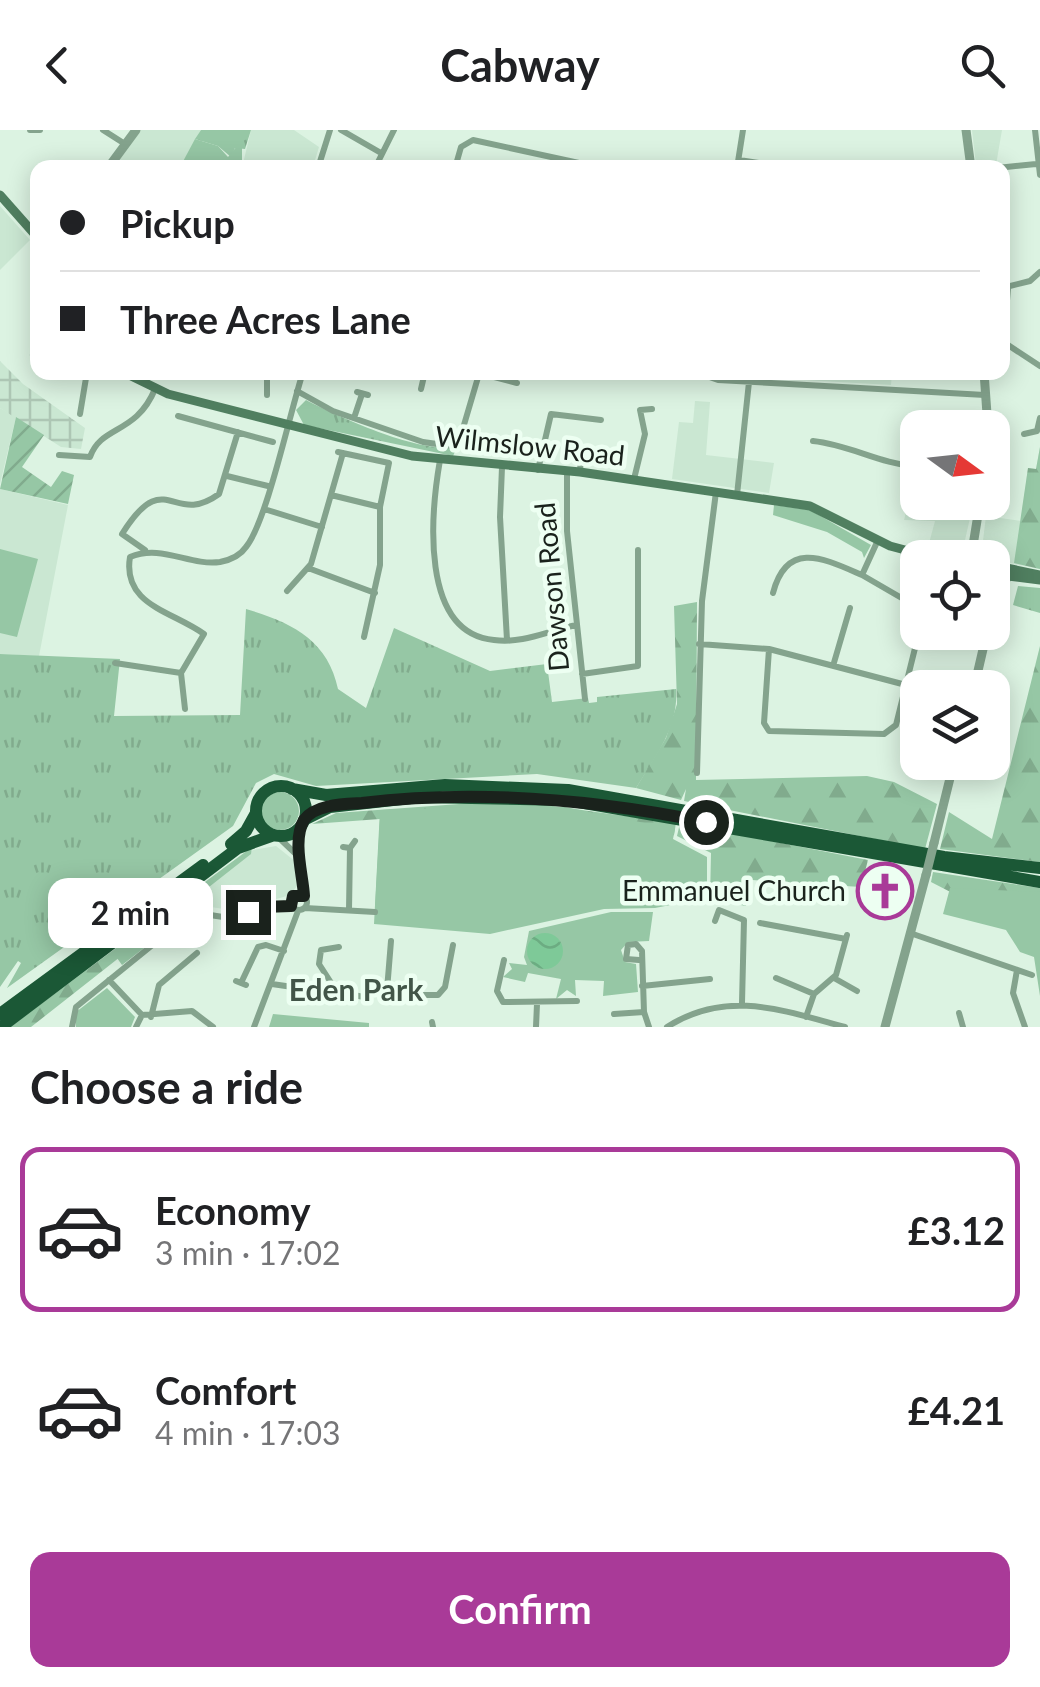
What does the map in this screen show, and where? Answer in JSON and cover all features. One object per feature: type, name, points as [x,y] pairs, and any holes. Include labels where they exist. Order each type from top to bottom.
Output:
[{"type":"highway","points":[[0,1014],[236,840],[267,791],[292,789],[326,795],[462,785],[568,790],[944,858],[1040,868]]},
{"type":"highway","points":[[292,789],[304,801],[304,821]]},
{"type":"highway","points":[[1,1027],[238,848],[292,834],[304,821],[330,807],[420,797],[567,800],[1040,882]]},
{"type":"highway","points":[[256,812],[262,828],[276,836]]},
{"type":"main road","points":[[0,195],[30,229]]},
{"type":"main road","name":"Wilmslow Road","points":[[138,380],[155,389],[286,427],[440,460],[580,472],[822,509],[878,540],[900,546]]},
{"type":"main road","points":[[1010,574],[1040,578]]},
{"type":"street","points":[[30,130],[40,130]]},
{"type":"street","points":[[103,130],[125,144]]},
{"type":"street","points":[[114,160],[136,130]]},
{"type":"street","points":[[321,160],[330,130]]},
{"type":"street","points":[[340,130],[381,153]]},
{"type":"street","points":[[378,160],[394,130]]},
{"type":"street","points":[[739,160],[743,130]]},
{"type":"street","points":[[966,130],[970,160]]},
{"type":"street","points":[[1034,130],[1040,176]]},
{"type":"street","points":[[457,160],[461,147],[473,140],[565,160]]},
{"type":"street","points":[[1010,165],[1036,164]]},
{"type":"street","points":[[1010,286],[1040,272]]},
{"type":"street","points":[[1010,346],[1040,366]]},
{"type":"street","points":[[80,414],[86,380]]},
{"type":"street","points":[[268,380],[268,395]]},
{"type":"street","points":[[238,432],[219,494],[206,503],[147,501],[122,534],[146,550],[213,563],[230,560],[244,550],[264,509],[301,380]]},
{"type":"street","points":[[420,389],[423,380]]},
{"type":"street","name":"Wilmslow Road","points":[[297,391],[354,418],[423,442],[454,446],[461,436],[475,380]]},
{"type":"street","points":[[505,380],[517,383]]},
{"type":"street","points":[[727,380],[985,395]]},
{"type":"street","points":[[984,380],[986,410]]},
{"type":"street","points":[[737,495],[750,382]]},
{"type":"street","points":[[59,455],[90,457],[98,440],[140,417],[155,389]]},
{"type":"street","points":[[354,418],[362,394]]},
{"type":"street","points":[[634,479],[644,434],[640,410],[652,409]]},
{"type":"street","points":[[538,470],[551,414],[601,420]]},
{"type":"street","points":[[178,416],[273,442]]},
{"type":"street","points":[[1024,435],[1037,431],[1040,418]]},
{"type":"street","points":[[813,440],[841,445],[869,460],[900,464]]},
{"type":"street","points":[[580,472],[578,453],[588,448]]},
{"type":"street","points":[[287,591],[308,568],[340,453],[389,463],[380,506],[376,593],[364,637]]},
{"type":"street","points":[[440,460],[433,508],[444,606],[463,629],[486,639],[508,641],[578,625]]},
{"type":"street","points":[[502,467],[500,518],[508,641]]},
{"type":"street","name":"Dawson Road","points":[[567,472],[567,531],[584,699]]},
{"type":"street","points":[[226,476],[268,486]]},
{"type":"street","points":[[697,773],[700,644],[716,492]]},
{"type":"street","points":[[331,495],[380,506]]},
{"type":"street","points":[[264,509],[322,527]]},
{"type":"street","points":[[862,575],[878,540]]},
{"type":"street","points":[[146,550],[130,557],[127,575],[137,595],[204,634],[181,673],[185,709]]},
{"type":"street","points":[[582,674],[638,666],[642,618],[638,550]]},
{"type":"street","points":[[772,593],[777,576],[798,558],[812,554],[862,575],[900,597]]},
{"type":"street","points":[[308,568],[376,593]]},
{"type":"street","points":[[833,666],[850,608]]},
{"type":"street","points":[[700,644],[769,649],[900,684]]},
{"type":"street","points":[[769,649],[764,723],[775,734],[892,731],[900,705]]},
{"type":"street","points":[[115,663],[181,673]]},
{"type":"street","points":[[884,1027],[950,780]]},
{"type":"street","points":[[254,1027],[299,902],[304,821]]},
{"type":"street","points":[[276,836],[300,858]]},
{"type":"street","points":[[349,845],[349,910]]},
{"type":"street","points":[[72,1027],[74,1008],[191,915],[232,917],[299,902],[319,908],[375,912]]},
{"type":"street","points":[[715,921],[716,912],[723,910],[744,920],[742,1003]]},
{"type":"street","points":[[760,923],[846,937],[834,978],[814,994],[806,1017]]},
{"type":"street","points":[[910,933],[1032,975]]},
{"type":"street","points":[[241,983],[258,948],[266,945],[284,951]]},
{"type":"street","points":[[335,945],[324,948],[318,960],[339,994],[355,997],[374,996],[386,990],[399,995],[438,995],[444,987],[450,951]]},
{"type":"street","points":[[386,990],[392,946]]},
{"type":"street","points":[[136,1027],[146,1016],[159,985],[195,959]]},
{"type":"street","points":[[504,960],[496,990],[500,1000],[537,1004],[578,1000]]},
{"type":"street","points":[[639,960],[649,1027]]},
{"type":"street","points":[[1017,970],[1013,993],[1024,1027]]},
{"type":"street","points":[[776,978],[814,994]]},
{"type":"street","points":[[834,978],[857,991]]},
{"type":"street","points":[[642,986],[710,979]]},
{"type":"street","points":[[109,980],[146,1016],[192,1012],[213,1027]]},
{"type":"street","points":[[272,984],[313,990],[331,984]]},
{"type":"street","points":[[666,1027],[709,1007],[742,1003],[845,1027]]},
{"type":"street","points":[[536,1027],[537,1004]]},
{"type":"street","points":[[614,1014],[644,1012]]},
{"type":"street","points":[[959,1012],[964,1027]]},
{"type":"shaded area","points":[[136,130],[201,130],[184,160],[115,160]]},
{"type":"shaded area","points":[[251,130],[294,130],[319,147],[315,160],[244,160]]},
{"type":"shaded area","points":[[972,130],[1002,130],[997,160],[975,160]]},
{"type":"shaded area","points":[[0,206],[30,240],[0,270]]},
{"type":"shaded area","points":[[0,361],[23,384],[85,428],[81,449],[61,447],[0,408]]},
{"type":"shaded area","points":[[804,380],[891,380],[891,385]]},
{"type":"shaded area","points":[[695,401],[710,402],[706,455],[774,463],[769,493],[672,479],[679,422],[693,423]]},
{"type":"shaded area","points":[[0,408],[16,417],[0,484]]},
{"type":"shaded area","points":[[1040,447],[1040,569],[1010,563],[1010,540],[983,540],[986,520],[1021,521],[1028,468],[1036,469]]},
{"type":"shaded area","points":[[0,489],[68,505],[39,656],[0,654]]},
{"type":"shaded area","points":[[904,520],[970,520],[965,540],[930,540],[935,521]]},
{"type":"shaded area","points":[[276,846],[296,862],[297,886],[290,895],[237,911],[198,905],[197,895],[253,850]]},
{"type":"green space","points":[[201,130],[251,130],[245,149],[235,148],[231,157],[218,146],[195,139]]},
{"type":"green space","points":[[195,139],[218,146],[228,157],[237,146],[242,146],[242,160],[184,160]]},
{"type":"green space","points":[[306,400],[359,425],[406,441],[446,447],[459,443],[453,456],[304,425],[296,410]]},
{"type":"green space","points":[[16,417],[44,435],[22,467],[51,487],[62,471],[74,475],[68,504],[0,489]]},
{"type":"green space","points":[[1040,447],[1040,569],[1014,563],[1028,468],[1036,469]]},
{"type":"green space","points":[[774,505],[810,510],[871,545],[864,558],[862,552],[827,532],[773,515]]},
{"type":"green space","points":[[0,549],[38,559],[17,637],[0,633]]},
{"type":"green space","points":[[1018,586],[1040,588],[1040,613],[1013,605]]},
{"type":"green space","points":[[697,602],[696,780],[867,776],[894,782],[937,804],[925,849],[684,801],[686,789],[681,800],[636,788],[666,738],[677,704],[674,606]]},
{"type":"green space","points":[[246,609],[278,620],[305,636],[326,658],[338,689],[366,708],[394,628],[490,671],[547,664],[552,702],[588,698],[589,703],[597,702],[597,697],[676,689],[674,716],[636,788],[537,774],[316,786],[274,774],[256,783],[233,826],[7,988],[21,963],[18,961],[0,987],[0,654],[120,659],[114,716],[240,715]]},
{"type":"green space","points":[[1040,646],[1040,862],[940,849],[949,812],[992,839],[1007,780],[1010,780]]},
{"type":"green space","points":[[280,792],[294,797],[299,811],[294,825],[280,830],[266,825],[261,811],[266,797]]},
{"type":"green space","points":[[473,803],[545,805],[676,823],[674,835],[375,908],[380,819],[312,824],[336,813]]},
{"type":"green space","points":[[565,807],[675,829],[673,839],[707,857],[707,891],[696,900],[655,908],[604,909],[490,934],[374,924],[380,810]]},
{"type":"green space","points":[[680,823],[868,860],[861,887],[752,880],[746,906],[710,899],[711,853],[677,836]]},
{"type":"green space","points":[[252,847],[251,854],[31,1027],[10,1027]]},
{"type":"green space","points":[[933,872],[1040,888],[1040,938],[931,882]]},
{"type":"green space","points":[[950,888],[1040,892],[1040,996],[1034,957],[1020,952],[1006,930],[943,914]]},
{"type":"green space","points":[[197,895],[197,907],[122,965],[117,958]]},
{"type":"green space","points":[[611,912],[653,912],[649,941],[628,942],[621,950],[625,962],[636,964],[638,992],[603,996],[604,981],[575,980],[576,996],[567,990],[556,999],[561,979],[528,973],[525,982],[503,977],[512,969],[509,963],[527,965],[524,957],[529,931]]},
{"type":"green space","points":[[107,988],[135,1017],[131,1027],[76,1027],[76,1012]]},
{"type":"green space","points":[[273,1014],[369,1023],[369,1027],[269,1027]]},
{"type":"water","points":[[545,933],[558,938],[563,951],[558,964],[545,969],[532,964],[527,951],[532,938]]},
{"type":"place","name":"Emmanuel Church","points":[[885,891]]},
{"type":"district","name":"Eden Park","points":[[356,991]]},
{"type":"route","points":[[248,912],[291,906],[293,896],[304,896],[300,848],[303,823],[312,813],[330,807],[420,797],[512,796],[622,807],[706,822]]}]
